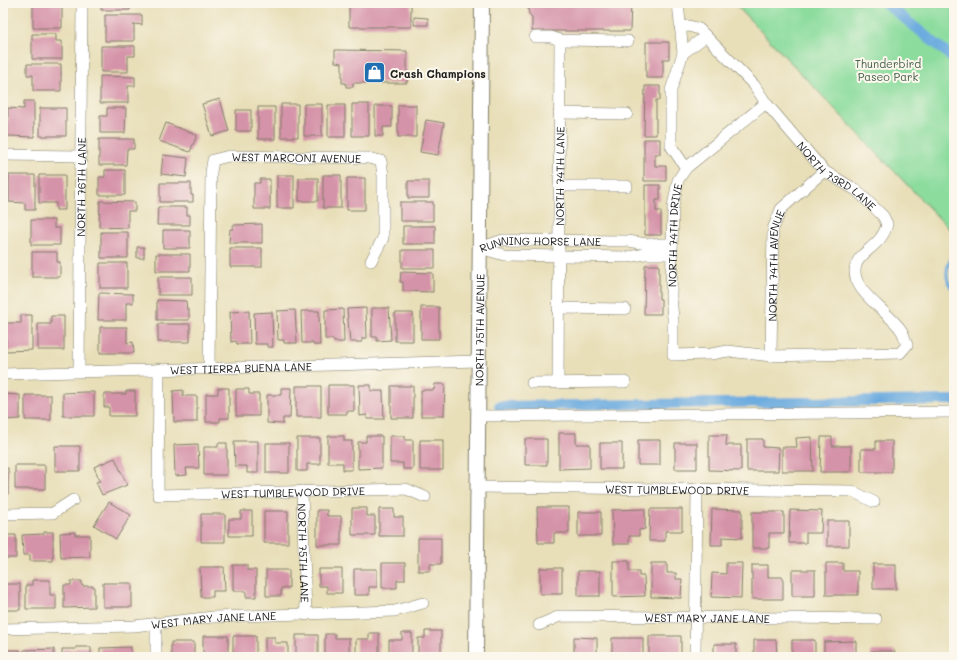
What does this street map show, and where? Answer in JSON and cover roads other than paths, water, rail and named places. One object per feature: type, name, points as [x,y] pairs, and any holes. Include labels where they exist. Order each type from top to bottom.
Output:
[{"type":"main road","name":"NORTH 75TH AVENUE","points":[[476,657],[482,3]]},
{"type":"street","name":"NORTH 76TH LANE","points":[[79,371],[82,3]]},
{"type":"street","name":"NORTH 74TH DRIVE","points":[[678,3],[683,53],[671,90],[671,146],[686,168],[678,180],[674,194],[671,249],[673,355],[711,354],[728,351],[771,356]]},
{"type":"street","name":"NORTH 73RD LANE","points":[[680,27],[689,26],[699,28],[754,85],[766,103],[824,171],[856,190],[883,216],[887,224],[885,233],[856,262],[854,274],[859,286],[901,330],[907,345],[900,353],[771,356]]},
{"type":"street","points":[[683,53],[706,36]]},
{"type":"street","points":[[535,37],[551,37],[560,40],[628,41]]},
{"type":"street","name":"NORTH 74TH LANE","points":[[558,383],[560,40]]},
{"type":"street","points":[[686,168],[766,103]]},
{"type":"street","points":[[559,113],[627,114]]},
{"type":"street","points":[[3,155],[81,156]]},
{"type":"street","name":"WEST MARCONI AVENUE","points":[[209,367],[211,172],[213,160],[229,156],[368,158],[381,161],[383,176],[383,238],[371,261]]},
{"type":"street","name":"NORTH 74TH AVENUE","points":[[771,356],[773,230],[781,210],[824,171]]},
{"type":"street","points":[[559,186],[627,186]]},
{"type":"street","name":"RUNNING HORSE LANE","points":[[480,248],[503,240],[628,241],[671,249]]},
{"type":"street","points":[[628,241],[628,257]]},
{"type":"street","name":"RUNNING HORSE LANE","points":[[480,248],[504,255],[628,257],[671,249]]},
{"type":"street","points":[[558,308],[625,309]]},
{"type":"street","name":"WEST TIERRA BUENA LANE","points":[[3,374],[209,367],[479,361]]},
{"type":"street","name":"WEST TUMBLEWOOD DRIVE","points":[[159,369],[158,495],[406,489],[426,497]]},
{"type":"street","points":[[532,383],[625,382]]},
{"type":"street","points":[[478,416],[954,412]]},
{"type":"street","name":"WEST TUMBLEWOOD DRIVE","points":[[478,487],[852,491],[874,502]]},
{"type":"street","points":[[695,657],[697,490]]},
{"type":"street","name":"NORTH 75TH LANE","points":[[302,491],[306,615]]},
{"type":"street","points":[[3,514],[53,513],[73,500]]},
{"type":"street","name":"WEST MARY JANE LANE","points":[[3,629],[134,626],[213,617],[395,611],[423,603]]},
{"type":"street","name":"WEST MARY JANE LANE","points":[[539,625],[560,616],[696,616],[876,619]]},
{"type":"street","points":[[156,623],[156,657]]},
{"type":"waterway","points":[[885,3],[945,51],[954,61]]},
{"type":"waterway","points":[[954,255],[947,268],[947,278],[954,291]]},
{"type":"waterway","points":[[499,406],[954,400]]},
{"type":"place","name":"Crash Champions","points":[[375,73]]},
{"type":"park label","name":"Thunderbird Paseo Park","points":[[888,69]]}]
